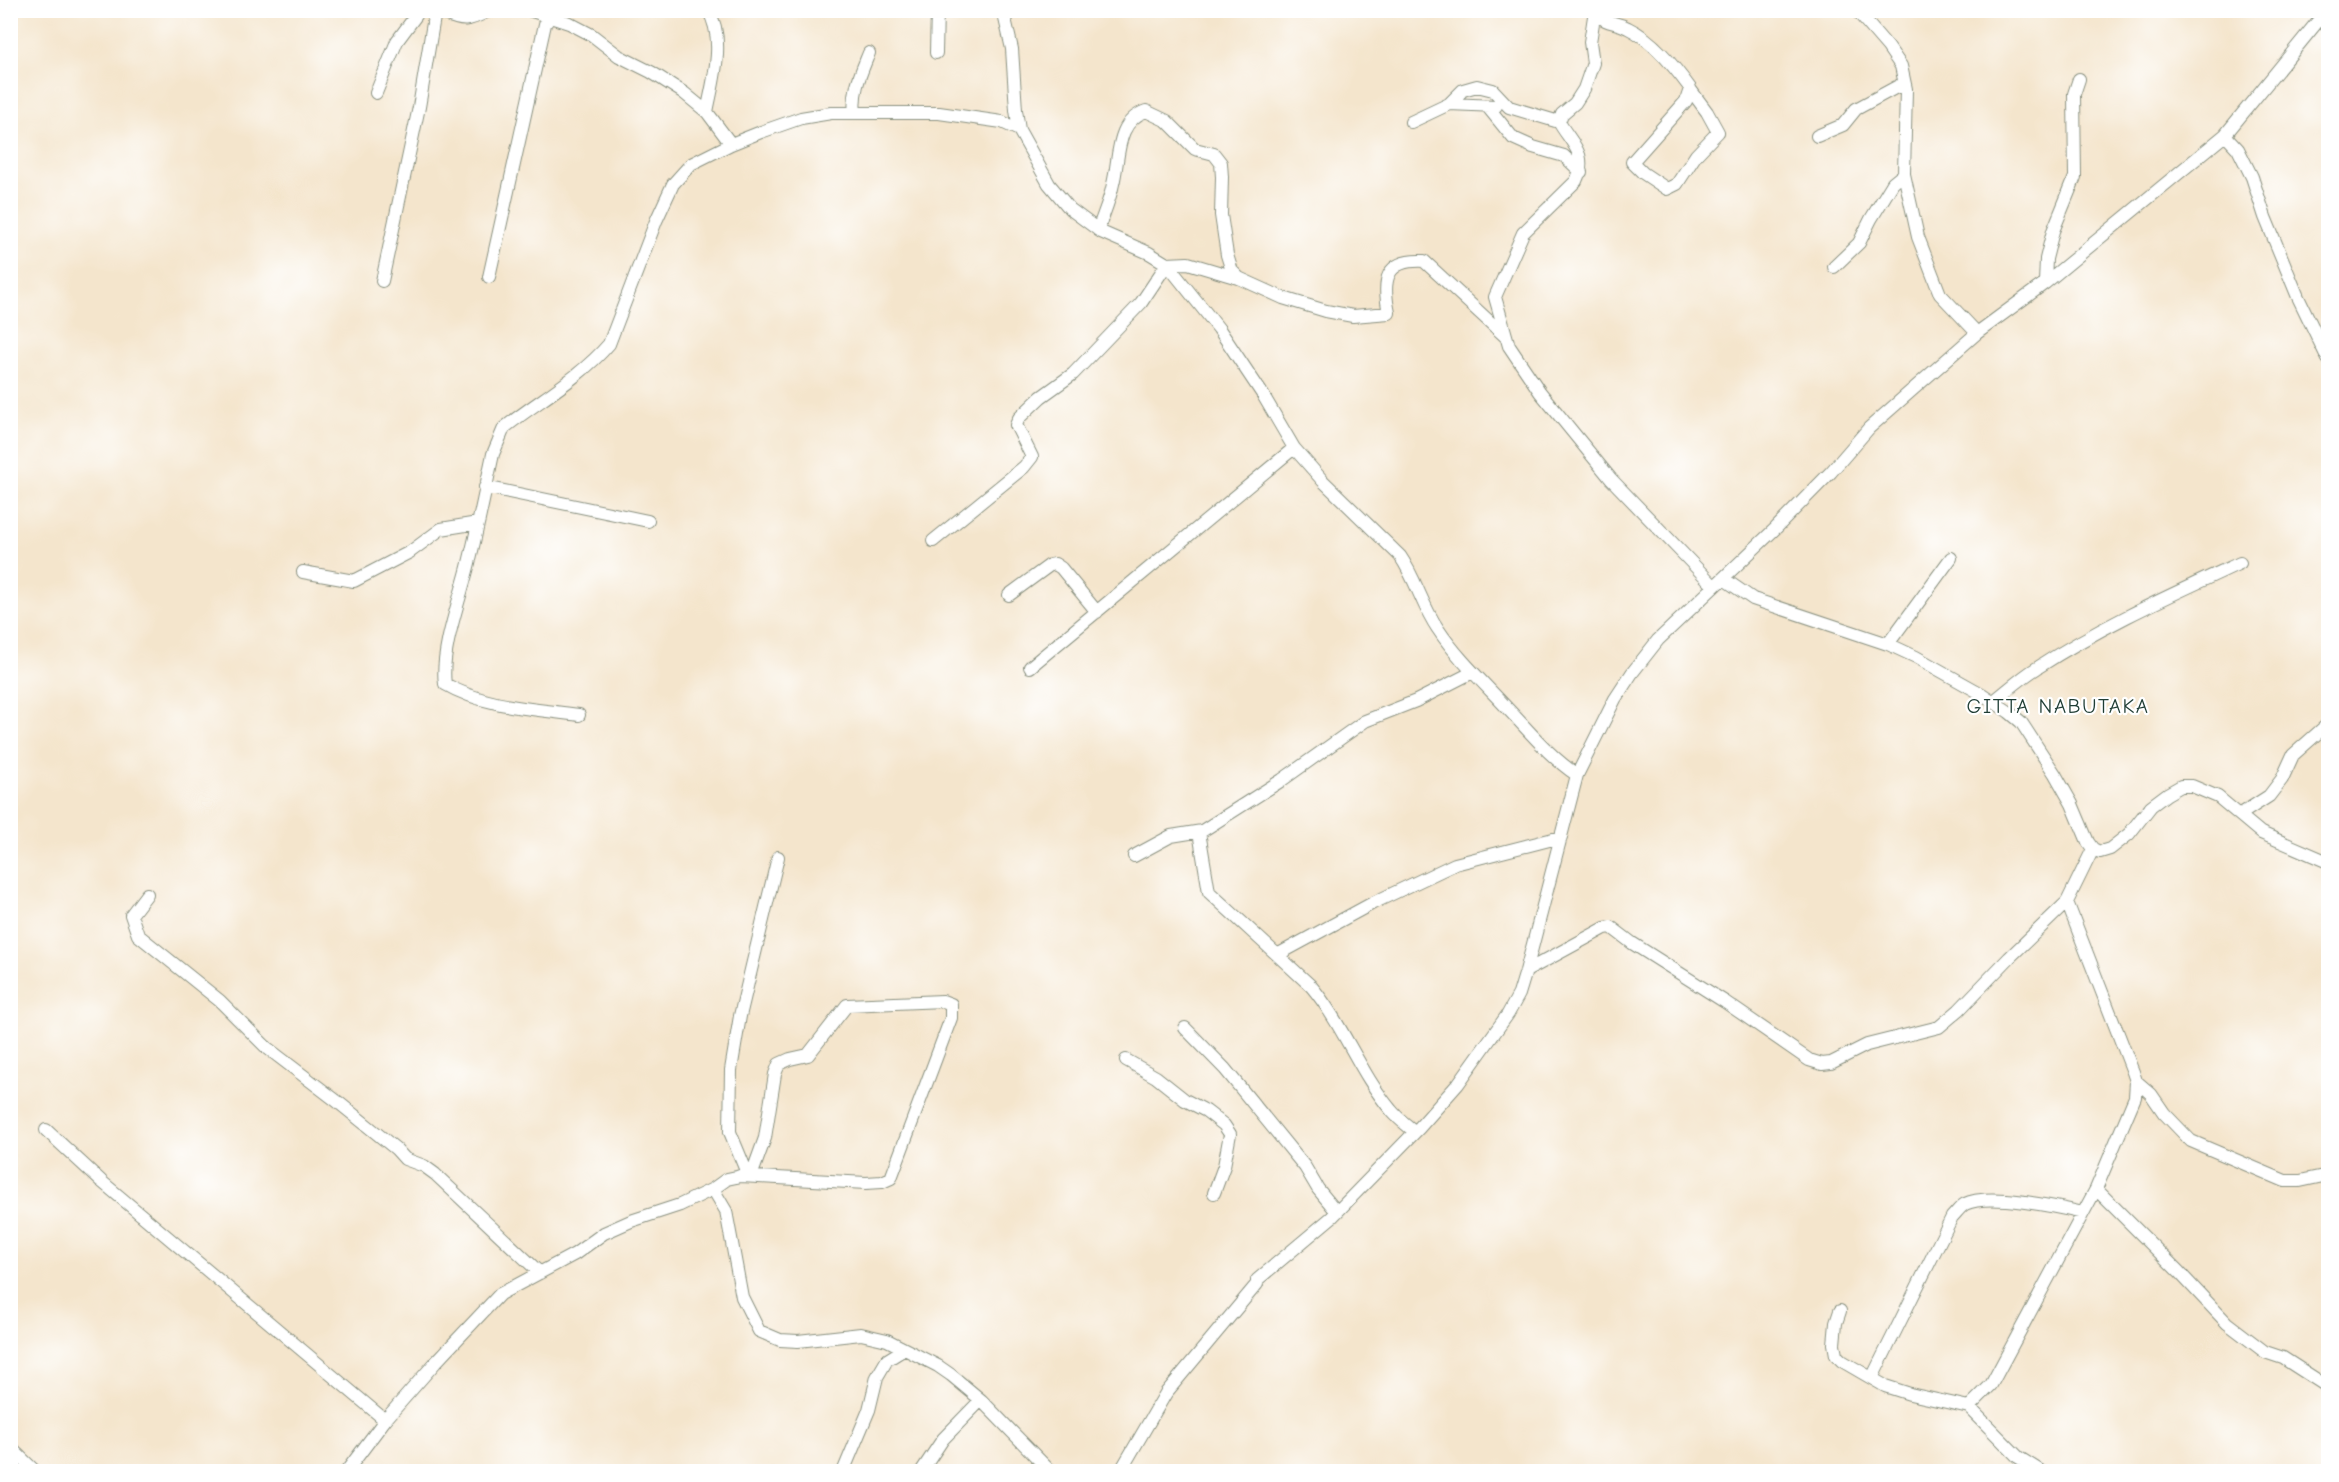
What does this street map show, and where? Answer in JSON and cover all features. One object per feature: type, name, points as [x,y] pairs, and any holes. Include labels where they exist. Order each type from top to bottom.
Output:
[{"type":"street","points":[[376,93],[397,41],[420,10]]},
{"type":"street","points":[[382,281],[419,107],[435,11],[472,20],[490,10]]},
{"type":"street","points":[[530,10],[592,35],[619,56],[651,72],[684,93],[707,112],[731,144]]},
{"type":"street","points":[[489,276],[545,24],[549,16],[563,10]]},
{"type":"street","points":[[707,112],[716,71],[716,28],[708,10]]},
{"type":"street","points":[[936,53],[937,10]]},
{"type":"street","points":[[1003,10],[1012,49],[1019,130],[1049,184],[1070,209],[1098,230],[1149,252],[1167,264],[1219,329],[1263,395],[1294,448],[1323,481],[1400,556],[1437,628],[1473,672],[1559,763],[1577,775]]},
{"type":"street","points":[[1856,10],[1901,66],[1906,119],[1904,174],[1918,237],[1940,294],[1977,333]]},
{"type":"street","points":[[1120,1472],[1166,1393],[1257,1284],[1257,1280],[1337,1212],[1415,1132],[1458,1084],[1495,1035],[1519,994],[1577,775],[1596,734],[1632,673],[1658,639],[1719,583],[1831,472],[1869,428],[1977,333],[2046,283],[2225,135],[2327,10]]},
{"type":"street","points":[[1595,11],[1604,22],[1627,27],[1647,40],[1679,72],[1718,132],[1696,155],[1677,184],[1667,189],[1643,173],[1632,162],[1686,101],[1690,89]]},
{"type":"street","points":[[1558,122],[1562,114],[1575,103],[1584,89],[1593,63],[1590,42],[1595,11]]},
{"type":"street","points":[[855,113],[853,100],[869,53]]},
{"type":"street","points":[[2046,283],[2046,259],[2053,231],[2075,177],[2074,94],[2079,79]]},
{"type":"street","points":[[1817,136],[1843,125],[1856,109],[1904,83]]},
{"type":"street","points":[[1411,122],[1449,104],[1463,90],[1477,86],[1493,90],[1509,107]]},
{"type":"street","points":[[1449,104],[1509,107],[1558,122],[1577,147],[1581,172],[1576,181],[1523,233],[1494,297],[1479,312]]},
{"type":"street","points":[[1487,106],[1513,138],[1533,147],[1564,156],[1581,172]]},
{"type":"street","points":[[1002,122],[1016,110]]},
{"type":"street","points":[[1098,230],[1110,197],[1122,135],[1128,122],[1137,114],[1146,111],[1167,121],[1195,149],[1214,154],[1221,163],[1221,215],[1227,255],[1232,270],[1239,278]]},
{"type":"street","points":[[579,715],[463,695],[445,684],[444,671],[492,454],[504,428],[571,379],[600,355],[609,344],[656,221],[673,184],[691,164],[731,144],[801,118],[831,113],[939,113],[1002,122],[1019,130]]},
{"type":"street","points":[[2225,135],[2238,149],[2252,177],[2265,217],[2298,297],[2328,359]]},
{"type":"street","points":[[1834,267],[1859,243],[1893,183],[1904,174]]},
{"type":"street","points":[[1167,264],[1188,263],[1239,278],[1267,292],[1304,305],[1353,316],[1373,316],[1389,313],[1385,292],[1391,270],[1399,263],[1411,260],[1424,261],[1506,337]]},
{"type":"street","points":[[933,541],[1024,467],[1032,457],[1016,425],[1019,418],[1041,397],[1073,374],[1141,303],[1167,264]]},
{"type":"street","points":[[1494,297],[1509,346],[1540,392],[1593,459],[1643,515],[1719,583],[1753,599],[1888,644],[1916,657],[1994,701],[2021,722],[2033,739],[2072,804],[2093,849],[2100,852],[2110,849],[2129,834],[2151,806],[2181,786],[2192,786],[2205,790],[2241,814],[2261,833],[2328,862]]},
{"type":"street","points":[[1030,667],[1294,448]]},
{"type":"street","points":[[485,487],[648,521]]},
{"type":"street","points":[[303,572],[354,580],[410,552],[441,529],[478,523]]},
{"type":"street","points":[[1888,644],[1951,558]]},
{"type":"street","points":[[1994,701],[2035,669],[2059,654],[2158,601],[2240,563]]},
{"type":"street","points":[[1009,596],[1050,565],[1055,564],[1061,568],[1097,612]]},
{"type":"street","points":[[1134,856],[1171,836],[1199,832],[1281,780],[1365,721],[1416,701],[1473,672]]},
{"type":"street","points":[[2241,814],[2269,796],[2283,779],[2293,755],[2328,724]]},
{"type":"street","points":[[1199,832],[1209,892],[1311,986],[1326,1003],[1373,1087],[1393,1113],[1415,1132]]},
{"type":"street","points":[[1277,955],[1373,903],[1455,864],[1561,837]]},
{"type":"street","points":[[1526,971],[1605,928],[1611,927],[1809,1060],[1822,1064],[1831,1063],[1867,1045],[1939,1027],[1959,1010],[2008,958],[2067,902],[2093,849]]},
{"type":"street","points":[[742,1175],[730,1132],[731,1070],[740,1016],[778,857]]},
{"type":"street","points":[[147,894],[131,915],[138,935],[220,1001],[266,1047],[338,1102],[405,1159],[424,1166],[435,1174],[540,1273]]},
{"type":"street","points":[[1969,1407],[1991,1385],[2096,1189],[2135,1097],[2136,1081],[2067,902]]},
{"type":"street","points":[[346,1472],[385,1420],[500,1294],[575,1254],[604,1233],[631,1221],[681,1205],[713,1189],[727,1179],[753,1171],[765,1138],[775,1074],[779,1064],[808,1055],[847,1005],[942,1001],[951,1004],[951,1018],[891,1178],[882,1182],[866,1183],[742,1175]]},
{"type":"street","points":[[1185,1028],[1225,1069],[1305,1167],[1318,1189],[1337,1212]]},
{"type":"street","points":[[1126,1060],[1156,1077],[1224,1125],[1230,1134],[1224,1166],[1214,1194]]},
{"type":"street","points":[[2136,1081],[2151,1094],[2164,1113],[2191,1140],[2285,1181],[2300,1181],[2328,1175]]},
{"type":"street","points":[[46,1130],[101,1181],[385,1420]]},
{"type":"street","points":[[713,1189],[726,1211],[742,1297],[759,1331],[780,1340],[798,1341],[861,1334],[887,1340],[938,1366],[981,1400],[1052,1472]]},
{"type":"street","points":[[2096,1189],[2227,1323],[2265,1352],[2283,1358],[2328,1387]]},
{"type":"street","points":[[1872,1378],[1952,1218],[1965,1204],[1984,1200],[2020,1201],[2083,1212]]},
{"type":"street","points":[[1840,1311],[1836,1323],[1836,1355],[1857,1372],[1885,1386],[1910,1394],[1969,1407],[2018,1457],[2042,1472]]},
{"type":"street","points":[[843,1472],[869,1410],[877,1377],[887,1360],[903,1350]]},
{"type":"street","points":[[921,1472],[943,1439],[981,1400]]},
{"type":"street","points":[[10,1447],[36,1472]]},
{"type":"district","name":"GITTA NABUTAKA","points":[[2058,706]]}]
